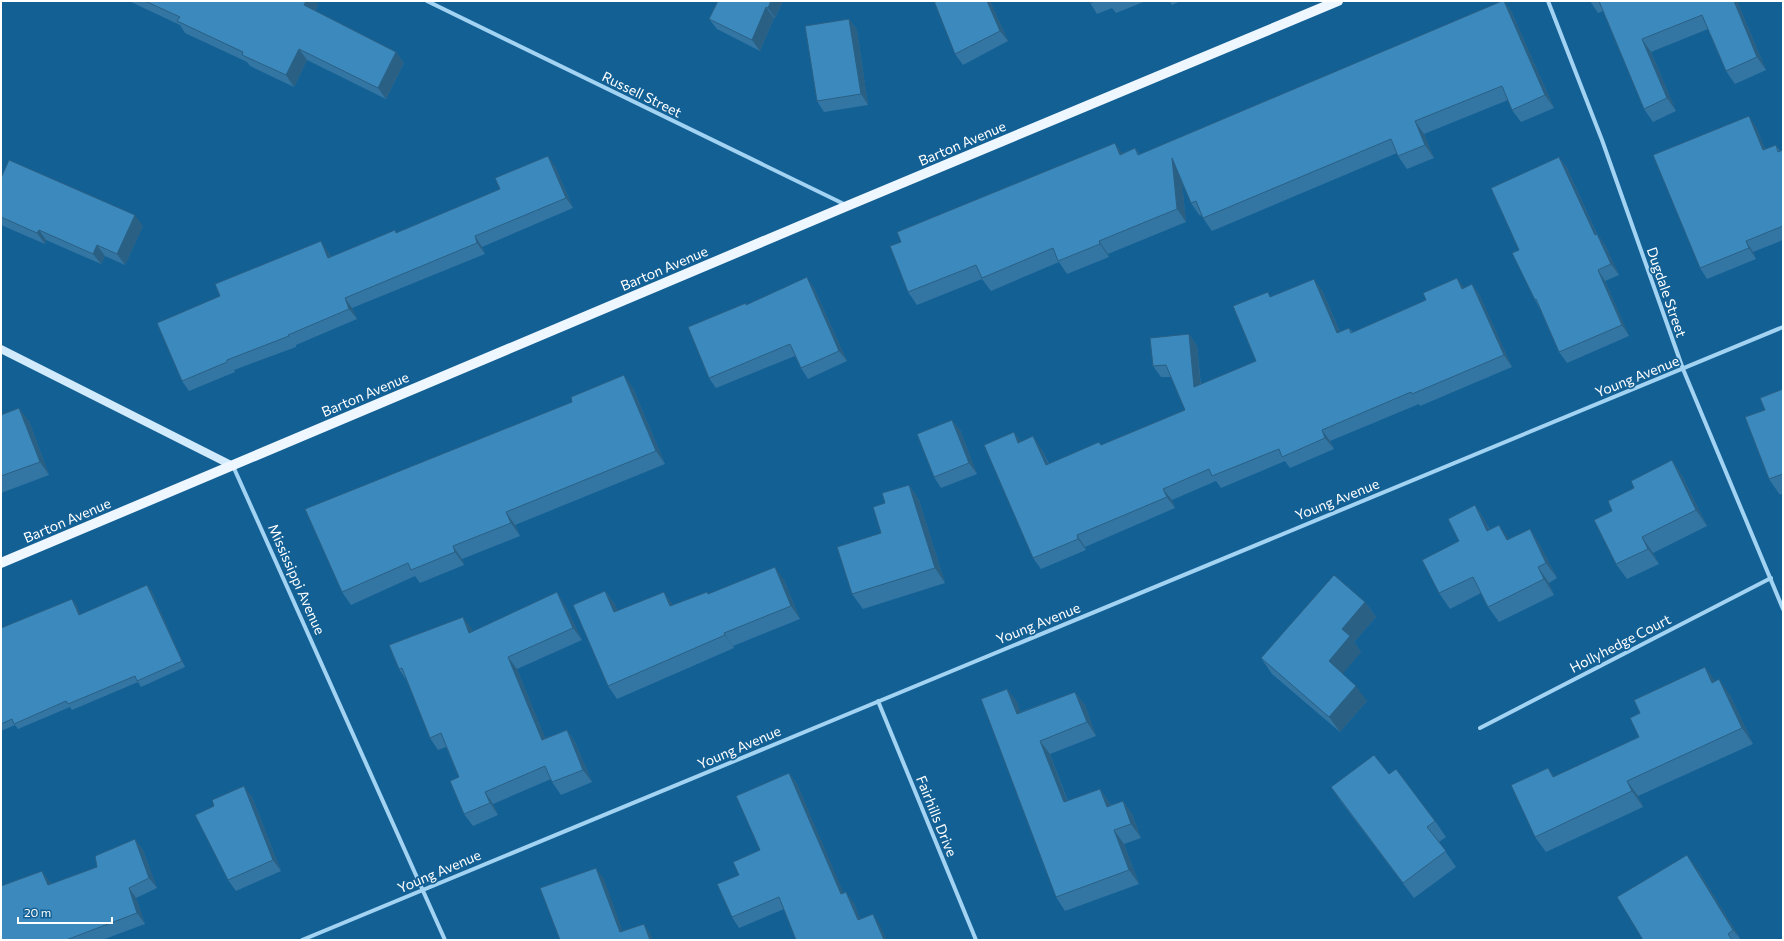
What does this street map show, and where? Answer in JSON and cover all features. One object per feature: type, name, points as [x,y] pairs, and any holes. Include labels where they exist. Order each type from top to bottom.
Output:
[{"type":"main road","name":"Barton Avenue","points":[[1,563],[847,206],[1338,1]]},
{"type":"street","name":"Russell Street","points":[[427,1],[847,206]]},
{"type":"street","name":"Dugdale Street","points":[[1548,1],[1602,140],[1683,369],[1783,609]]},
{"type":"street","name":"Young Avenue","points":[[302,940],[1783,327]]},
{"type":"street","points":[[1,349],[233,466]]},
{"type":"street","name":"Mississippi Avenue","points":[[233,466],[445,940]]},
{"type":"street","name":"Hollyhedge Court","points":[[1480,728],[1771,578]]},
{"type":"street","name":"Fairhills Drive","points":[[878,701],[976,940]]},
{"type":"building","points":[[145,1],[306,1],[304,5],[396,52],[378,88],[299,49],[286,75],[242,55],[243,52],[177,21],[180,17]]},
{"type":"building","points":[[718,1],[771,1],[768,8],[766,7],[752,40],[709,19]]},
{"type":"building","points":[[934,1],[987,1],[1000,31],[955,54]]},
{"type":"building","points":[[1504,1],[1545,95],[1512,110],[1502,86],[1415,121],[1425,145],[1398,156],[1391,139],[1203,218],[1196,201],[1191,203],[1172,158],[1177,209],[1099,241],[1100,244],[1058,261],[1053,248],[982,278],[976,265],[908,292],[890,246],[901,242],[897,232],[1115,143],[1120,155],[1135,148],[1138,155]]},
{"type":"building","points":[[1599,1],[1734,1],[1757,57],[1726,71],[1702,15],[1642,39],[1667,98],[1644,109]]},
{"type":"building","points":[[849,19],[861,94],[817,101],[805,26]]},
{"type":"building","points":[[1749,116],[1763,150],[1776,145],[1778,152],[1783,150],[1783,226],[1746,241],[1749,248],[1700,268],[1653,155]]},
{"type":"building","points":[[548,156],[566,198],[475,236],[477,243],[345,298],[349,309],[288,335],[289,336],[227,360],[227,362],[182,381],[157,323],[220,296],[215,284],[321,241],[328,258],[395,230],[396,233],[500,189],[495,178]]},
{"type":"building","points":[[1559,157],[1595,235],[1597,234],[1611,264],[1598,270],[1622,325],[1559,352],[1536,299],[1535,300],[1512,253],[1519,250],[1491,188]]},
{"type":"building","points":[[9,160],[135,215],[117,254],[97,245],[93,254],[39,230],[37,233],[1,217],[1,178]]},
{"type":"building","points":[[807,277],[839,351],[801,368],[790,344],[709,378],[688,327],[746,303],[746,305]]},
{"type":"building","points":[[1457,278],[1462,289],[1472,284],[1504,355],[1412,394],[1411,392],[1322,430],[1325,438],[1282,457],[1279,449],[1212,476],[1209,469],[1163,489],[1167,497],[1077,535],[1078,539],[1033,558],[984,445],[1014,432],[1018,443],[1033,436],[1046,465],[1099,442],[1101,445],[1185,410],[1166,365],[1153,366],[1150,338],[1189,334],[1194,387],[1256,361],[1233,306],[1268,292],[1270,297],[1314,279],[1337,333],[1349,328],[1351,333],[1426,300],[1423,293]]},
{"type":"building","points":[[624,375],[656,451],[506,512],[511,523],[453,546],[455,552],[411,570],[408,563],[342,592],[305,509],[572,402],[571,397]]},
{"type":"building","points":[[1783,389],[1783,474],[1769,479],[1745,417],[1765,410],[1760,398]]},
{"type":"building","points":[[19,408],[40,462],[1,476],[1,415]]},
{"type":"building","points":[[952,420],[969,463],[934,477],[917,434]]},
{"type":"building","points":[[1672,460],[1696,510],[1642,537],[1648,549],[1616,564],[1594,520],[1612,511],[1608,501],[1634,488],[1631,481]]},
{"type":"building","points":[[909,485],[935,568],[852,594],[837,547],[881,533],[873,507],[885,503],[882,493]]},
{"type":"building","points":[[1475,505],[1487,531],[1499,525],[1507,540],[1530,529],[1546,563],[1538,567],[1544,579],[1488,607],[1473,577],[1439,593],[1422,560],[1459,541],[1448,519]]},
{"type":"building","points":[[775,567],[791,606],[724,633],[725,635],[608,686],[573,605],[605,591],[614,612],[664,592],[670,606],[707,592],[708,594]]},
{"type":"building","points":[[1334,575],[1365,602],[1342,629],[1350,636],[1329,661],[1356,686],[1329,717],[1261,658]]},
{"type":"building","points":[[147,585],[182,661],[137,681],[135,676],[68,704],[66,701],[14,724],[12,719],[1,724],[1,628],[72,599],[79,615]]},
{"type":"building","points":[[557,592],[573,628],[508,657],[542,740],[567,730],[583,770],[552,782],[545,766],[485,792],[490,803],[464,814],[450,781],[459,777],[441,733],[430,738],[402,668],[399,669],[389,645],[463,617],[469,633]]},
{"type":"building","points":[[1705,667],[1712,683],[1719,679],[1742,728],[1627,781],[1632,791],[1535,837],[1511,785],[1548,768],[1553,777],[1639,737],[1630,718],[1640,713],[1634,700]]},
{"type":"building","points":[[1007,689],[1017,714],[1075,692],[1087,722],[1040,741],[1064,802],[1100,789],[1107,807],[1123,801],[1131,824],[1114,830],[1129,870],[1056,897],[981,699]]},
{"type":"building","points":[[1374,755],[1389,774],[1396,769],[1435,821],[1427,827],[1446,851],[1403,883],[1331,787]]},
{"type":"building","points":[[789,773],[841,894],[846,892],[858,920],[873,914],[884,940],[796,940],[779,897],[732,917],[717,884],[739,875],[733,862],[760,850],[736,796]]},
{"type":"building","points":[[244,786],[273,860],[228,880],[195,815],[214,806],[212,800]]},
{"type":"building","points":[[135,839],[149,878],[129,888],[137,913],[66,940],[1,940],[1,886],[42,871],[48,885],[97,867],[95,856]]},
{"type":"building","points":[[1687,855],[1733,930],[1728,934],[1732,940],[1643,940],[1617,897]]},
{"type":"building","points":[[596,868],[620,932],[644,924],[650,940],[560,940],[540,888]]}]
